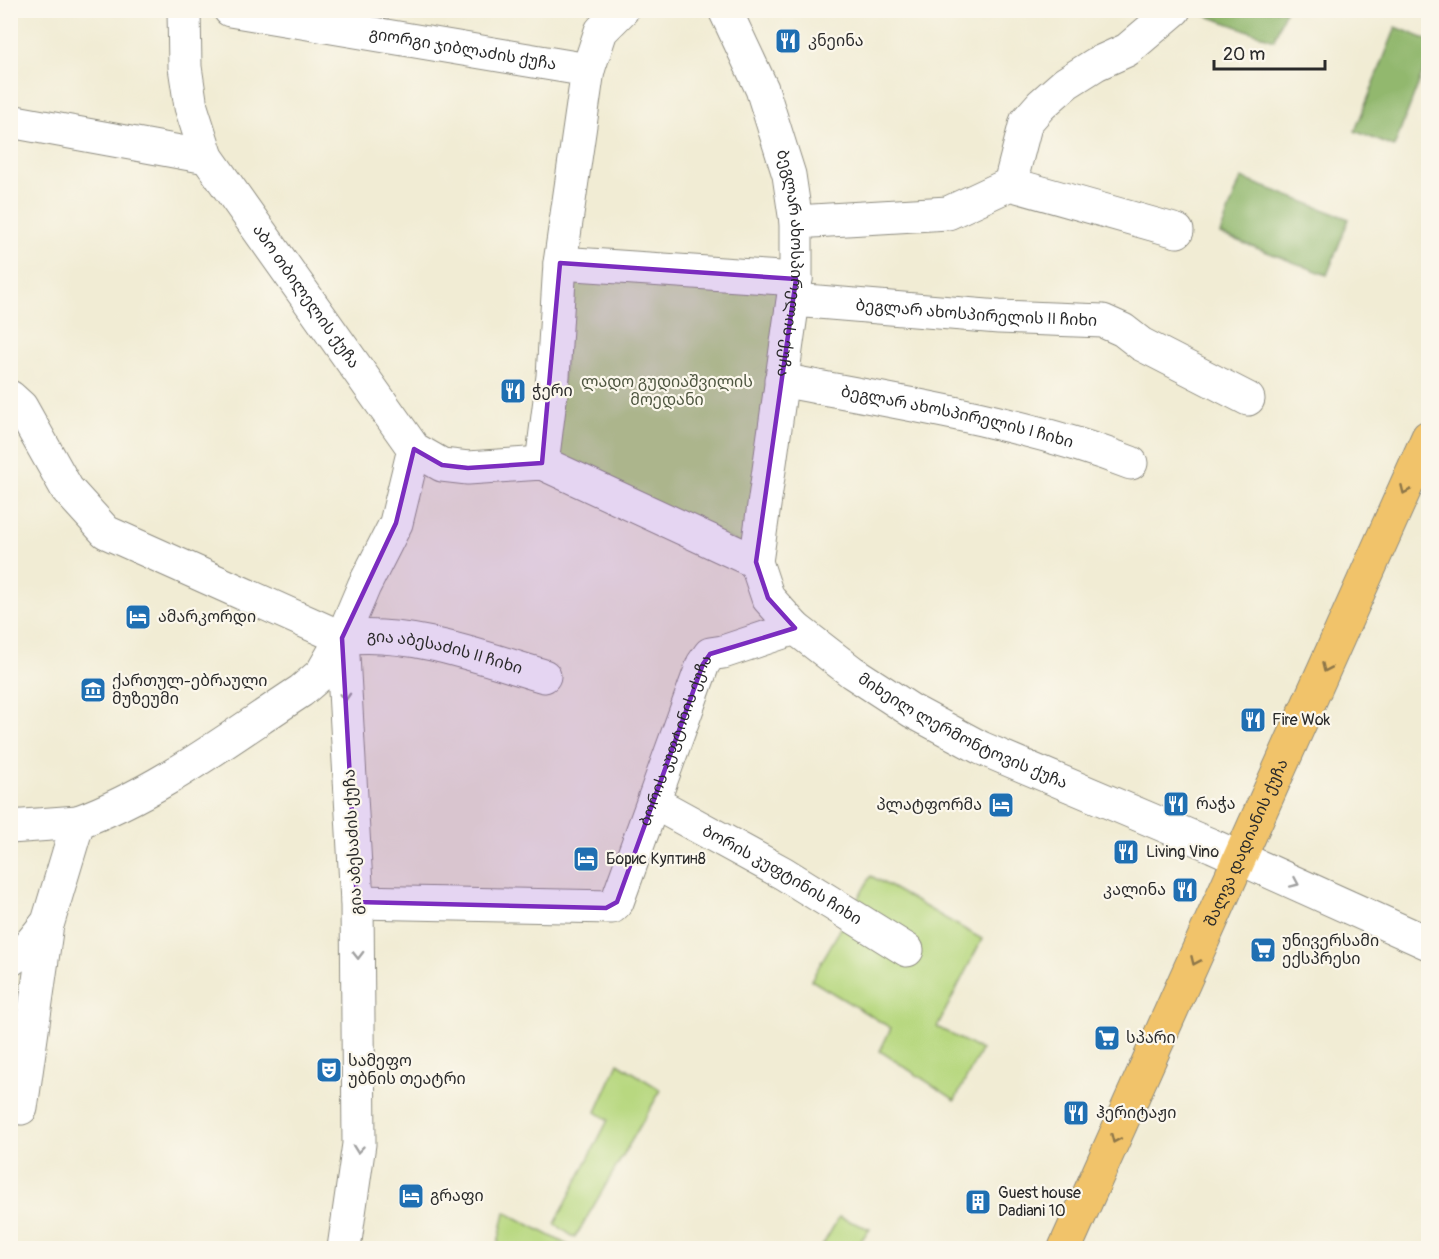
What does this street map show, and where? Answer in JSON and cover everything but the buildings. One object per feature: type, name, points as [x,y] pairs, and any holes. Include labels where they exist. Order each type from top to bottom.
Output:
[{"type":"main road","name":"შალვა დადიანის ქუჩა","points":[[1065,1248],[1428,437]]},
{"type":"street","name":"აბო თბილელის ქუჩა","points":[[184,10],[185,67],[191,107],[207,157],[414,449],[442,465],[468,468],[542,463]]},
{"type":"street","name":"გიორგი ჯიბლაძის ქუჩა","points":[[230,10],[588,70]]},
{"type":"street","points":[[622,10],[601,31],[588,70],[560,263],[554,376],[542,463],[756,562]]},
{"type":"street","name":"ბეგლარ ახოსპირელის ქუჩა","points":[[725,10],[762,89],[789,175],[796,222],[795,290],[756,562]]},
{"type":"street","points":[[1010,184],[1026,122],[1041,105],[1066,83],[1096,64],[1127,50],[1174,10]]},
{"type":"street","points":[[10,121],[207,157]]},
{"type":"street","points":[[796,222],[948,213],[1010,184],[1177,231]]},
{"type":"street","points":[[560,263],[795,290]]},
{"type":"street","name":"ბეგლარ ახოსპირელის II ჩიხი","points":[[795,290],[999,317],[1102,321],[1123,330],[1141,344],[1248,399]]},
{"type":"street","name":"ბეგლარ ახოსპირელის I ჩიხი","points":[[782,381],[1030,430],[1093,448],[1131,463]]},
{"type":"street","points":[[10,397],[21,407],[67,489],[106,532],[342,638],[322,673],[301,691],[148,791],[114,809],[78,822],[10,827]]},
{"type":"street","name":"გია აბესაძის ქუჩა","points":[[344,1248],[359,1144],[357,902],[342,638],[364,586],[396,523],[414,449]]},
{"type":"street","name":"მიხეილ ლერმონტოვის ქუჩა","points":[[756,562],[768,598],[795,628],[852,672],[912,711],[981,748],[1241,859],[1428,944]]},
{"type":"street","name":"ბორის კუფტინის ქუჩა","points":[[357,902],[612,908],[617,902],[655,803],[703,664],[710,654],[723,652],[795,628]]},
{"type":"street","name":"გია აბესაძის II ჩიხი","points":[[342,638],[370,635],[454,649],[544,676]]},
{"type":"street","name":"ბორის კუფტინის ჩიხი","points":[[655,803],[783,873],[907,950]]},
{"type":"street","points":[[21,1108],[48,922],[78,822]]},
{"type":"street","points":[[10,960],[27,948],[48,922]]},
{"type":"highlighted area","points":[[560,263],[796,279],[756,562],[768,598],[795,628],[710,654],[703,664],[617,902],[606,908],[357,902],[342,638],[396,523],[414,449],[442,465],[468,468],[542,463]]},
{"type":"green space","points":[[1200,10],[1285,11],[1274,40],[1199,13]]},
{"type":"green space","points":[[1396,27],[1428,40],[1428,59],[1394,147],[1355,131]]},
{"type":"green space","points":[[1241,178],[1349,219],[1327,275],[1220,234]]},
{"type":"green space","name":"ლადო გუდიაშვილის მოედანი","points":[[576,274],[788,288],[751,549],[552,458]]},
{"type":"green space","points":[[871,876],[982,939],[937,1027],[981,1050],[955,1100],[880,1051],[891,1028],[811,980]]},
{"type":"green space","points":[[618,1063],[661,1090],[575,1238],[555,1224],[608,1120],[596,1112]]},
{"type":"green space","points":[[505,1212],[570,1246],[572,1248],[497,1248]]},
{"type":"green space","points":[[839,1217],[870,1229],[855,1248],[821,1248]]},
{"type":"place","name":"კნეინა","points":[[788,41]]},
{"type":"place","name":"ჭერი","points":[[513,391]]},
{"type":"place","name":"ამარკორდი","points":[[138,617]]},
{"type":"place","name":"ქართულ-ებრაული მუზეუმი","points":[[93,690]]},
{"type":"place","name":"Fire Wok","points":[[1253,720]]},
{"type":"place","name":"რაჭა","points":[[1176,804]]},
{"type":"place","name":"პლატფორმა","points":[[1001,805]]},
{"type":"place","name":"Living Vino","points":[[1126,852]]},
{"type":"place","name":"Борис Куптин8","points":[[586,859]]},
{"type":"place","name":"კალინა","points":[[1185,890]]},
{"type":"place","name":"უნივერსამი ექსპრესი","points":[[1263,950]]},
{"type":"place","name":"სპარი","points":[[1107,1038]]},
{"type":"place","name":"სამეფო უბნის თეატრი","points":[[329,1070]]},
{"type":"place","name":"ჰერიტაჟი","points":[[1076,1113]]},
{"type":"place","name":"გრაფი","points":[[411,1196]]},
{"type":"place","name":"Guest house Dadiani 10","points":[[978,1202]]}]
